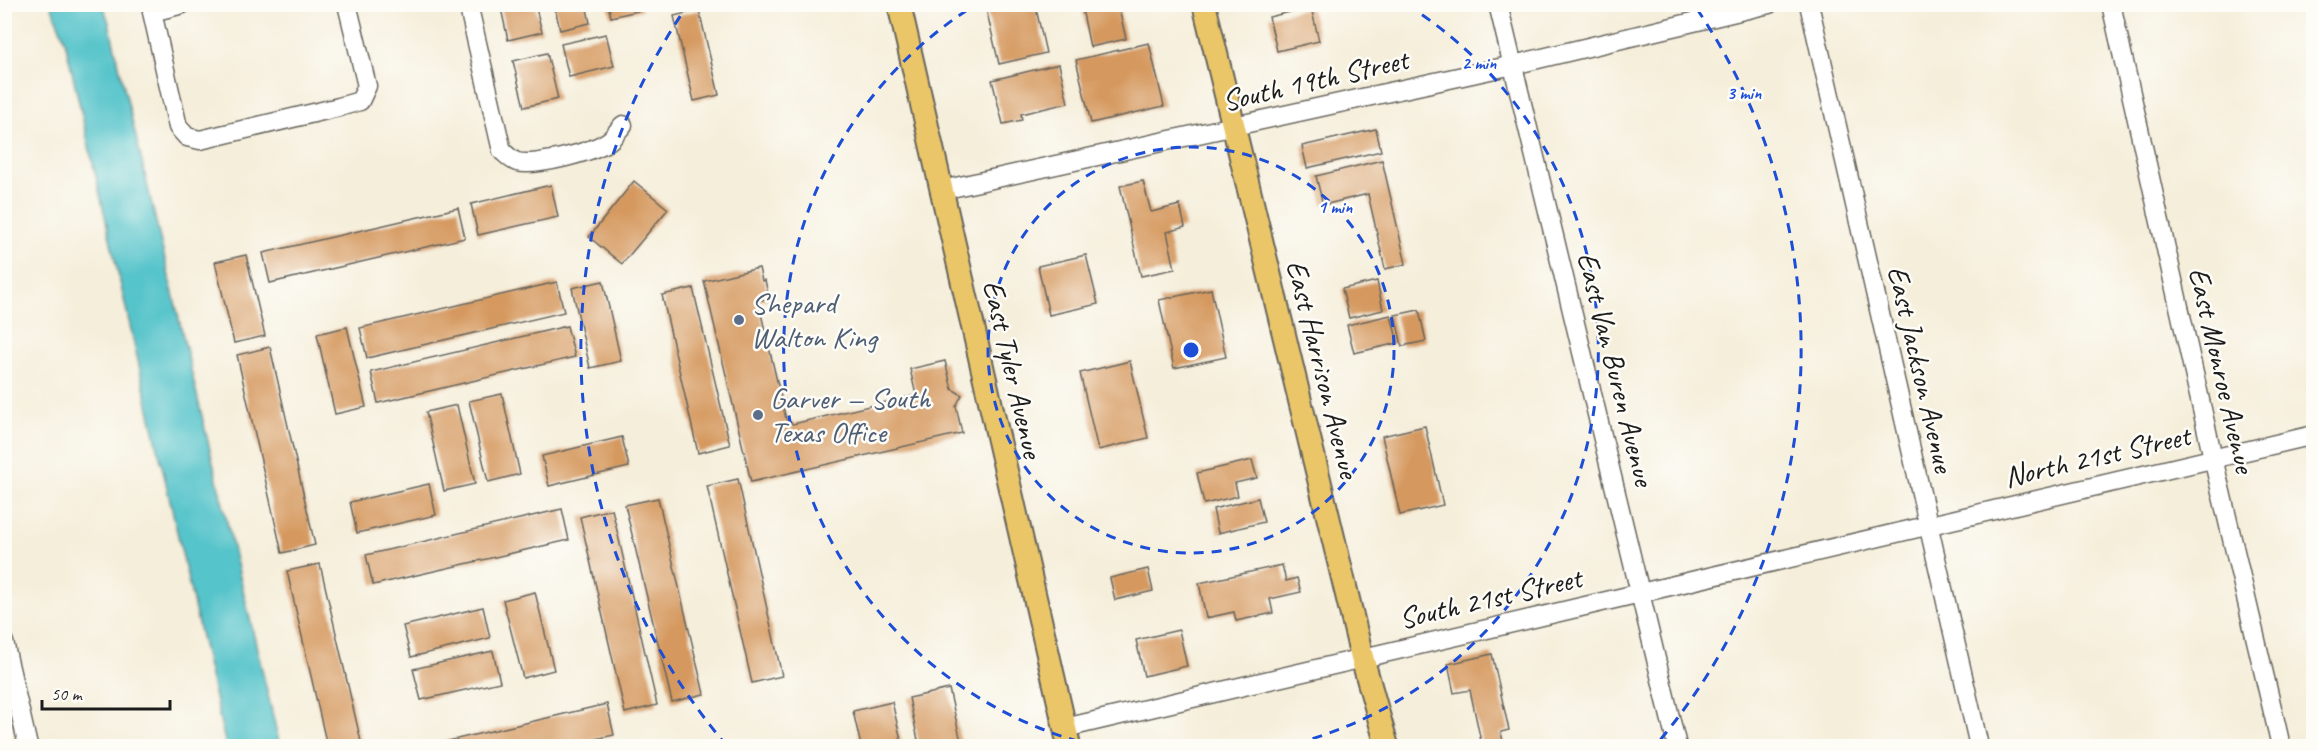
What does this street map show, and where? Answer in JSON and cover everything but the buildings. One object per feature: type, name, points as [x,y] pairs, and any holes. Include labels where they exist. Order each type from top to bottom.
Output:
[{"type":"main road","name":"East Tyler Avenue","points":[[899,4],[1067,737]]},
{"type":"main road","name":"East Harrison Avenue","points":[[1204,4],[1362,657],[1387,747]]},
{"type":"street","points":[[183,4],[152,12],[178,127],[187,137],[200,140],[360,101],[367,86],[347,4]]},
{"type":"street","points":[[468,4],[502,151],[513,161],[525,164],[588,150],[610,139],[623,125]]},
{"type":"street","name":"East Van Buren Avenue","points":[[1498,4],[1677,747]]},
{"type":"street","name":"South 19th Street","points":[[942,190],[1233,128],[1769,4]]},
{"type":"street","name":"East Jackson Avenue","points":[[1809,4],[1979,747]]},
{"type":"street","name":"East Monroe Avenue","points":[[2111,4],[2213,458],[2281,747]]},
{"type":"street","name":"North 21st Street","points":[[1928,524],[2313,435]]},
{"type":"street","name":"South 21st Street","points":[[1067,737],[1362,657],[1928,524]]},
{"type":"street","points":[[4,642],[28,747]]},
{"type":"water","points":[[51,5],[103,5],[109,23],[280,746],[226,746],[65,41]]},
{"type":"place","name":"Shepard Walton King","points":[[739,320]]},
{"type":"place","name":"Garver — South Texas Office","points":[[758,415]]}]
